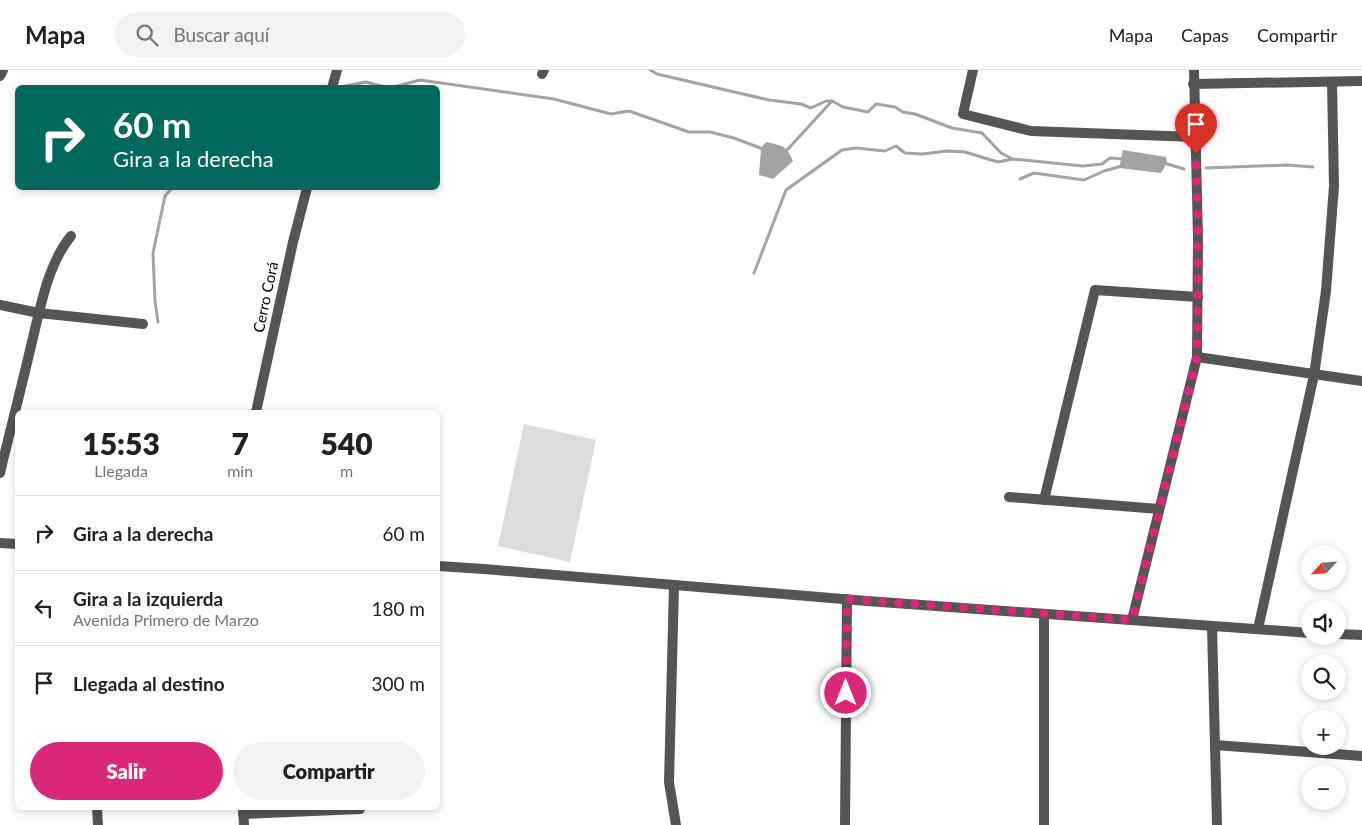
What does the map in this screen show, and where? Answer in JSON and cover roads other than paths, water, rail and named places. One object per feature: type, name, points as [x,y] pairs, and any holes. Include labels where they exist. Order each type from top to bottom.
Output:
[{"type":"street","points":[[0,76],[3,70]]},
{"type":"street","points":[[333,85],[337,70]]},
{"type":"street","points":[[973,70],[963,114],[1030,131],[1195,137]]},
{"type":"street","points":[[1132,620],[1197,357],[1198,238],[1194,70]]},
{"type":"street","points":[[1193,84],[1362,81]]},
{"type":"street","points":[[1258,629],[1314,374],[1326,291],[1334,186],[1332,82]]},
{"type":"street","name":"Cerro Corá","points":[[256,410],[306,190]]},
{"type":"street","points":[[15,410],[39,313],[55,258],[71,236]]},
{"type":"street","points":[[1044,500],[1095,290],[1198,297]]},
{"type":"street","points":[[0,305],[39,313],[143,324]]},
{"type":"street","points":[[1197,357],[1362,381]]},
{"type":"street","points":[[0,473],[15,411]]},
{"type":"street","points":[[1009,497],[1159,509]]},
{"type":"street","points":[[0,543],[15,544]]},
{"type":"street","points":[[440,566],[847,599],[1301,632]]},
{"type":"street","points":[[674,585],[669,782],[676,825]]},
{"type":"street","points":[[845,825],[847,599]]},
{"type":"street","points":[[1044,614],[1044,825]]},
{"type":"street","points":[[1212,626],[1217,825]]},
{"type":"street","points":[[1346,635],[1362,636]]},
{"type":"street","points":[[1215,745],[1362,756]]},
{"type":"street","points":[[97,810],[98,825]]},
{"type":"street","points":[[244,816],[343,810]]},
{"type":"waterway","points":[[650,70],[657,74],[769,100],[801,104],[811,108],[826,101],[832,101],[843,107],[868,112],[876,104],[895,107],[903,112],[915,114],[952,128],[982,133],[1001,153],[1011,158]]},
{"type":"waterway","points":[[401,85],[420,80],[554,99],[611,114],[629,111],[689,132],[710,132],[734,138],[763,149]]},
{"type":"waterway","points":[[351,85],[366,82],[378,85]]},
{"type":"waterway","points":[[784,151],[788,149],[832,101]]},
{"type":"waterway","points":[[754,273],[786,190],[842,150],[856,148],[885,151],[896,146],[905,153],[965,152],[998,162],[1013,159],[1083,166],[1102,164],[1110,158],[1125,159]]},
{"type":"waterway","points":[[1164,163],[1184,169]]},
{"type":"waterway","points":[[1206,168],[1288,165],[1313,167]]},
{"type":"waterway","points":[[1020,179],[1034,173],[1084,180],[1104,171],[1122,166]]},
{"type":"waterway","points":[[158,322],[153,253],[165,196],[170,190]]}]
